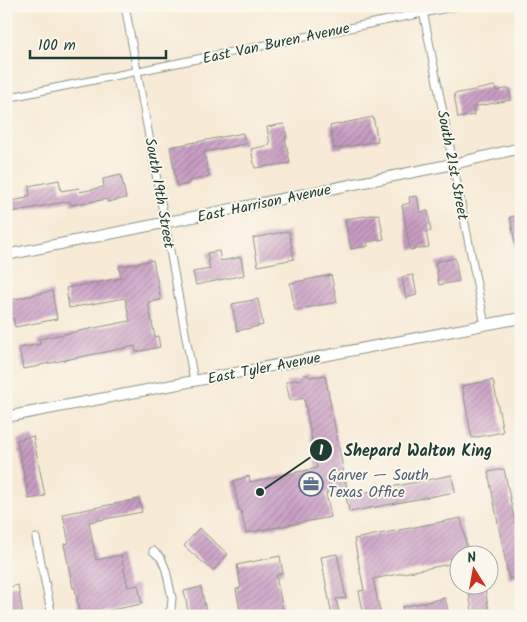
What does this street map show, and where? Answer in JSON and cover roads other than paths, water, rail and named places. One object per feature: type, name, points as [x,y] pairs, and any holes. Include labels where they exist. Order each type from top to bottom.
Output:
[{"type":"main road","name":"East Harrison Avenue","points":[[6,255],[453,164],[521,148]]},
{"type":"main road","name":"East Tyler Avenue","points":[[6,417],[521,318]]},
{"type":"street","name":"South 19th Street","points":[[125,6],[194,381]]},
{"type":"street","name":"East Van Buren Avenue","points":[[6,98],[138,72],[423,10],[457,6]]},
{"type":"street","name":"South 21st Street","points":[[423,10],[485,325]]},
{"type":"street","points":[[36,538],[52,616]]},
{"type":"street","points":[[153,551],[164,563],[172,598],[171,610],[165,616]]},
{"type":"place","name":"Garver — South Texas Office","points":[[311,484]]},
{"type":"place","name":"Shepard Walton King","points":[[260,492]]}]
